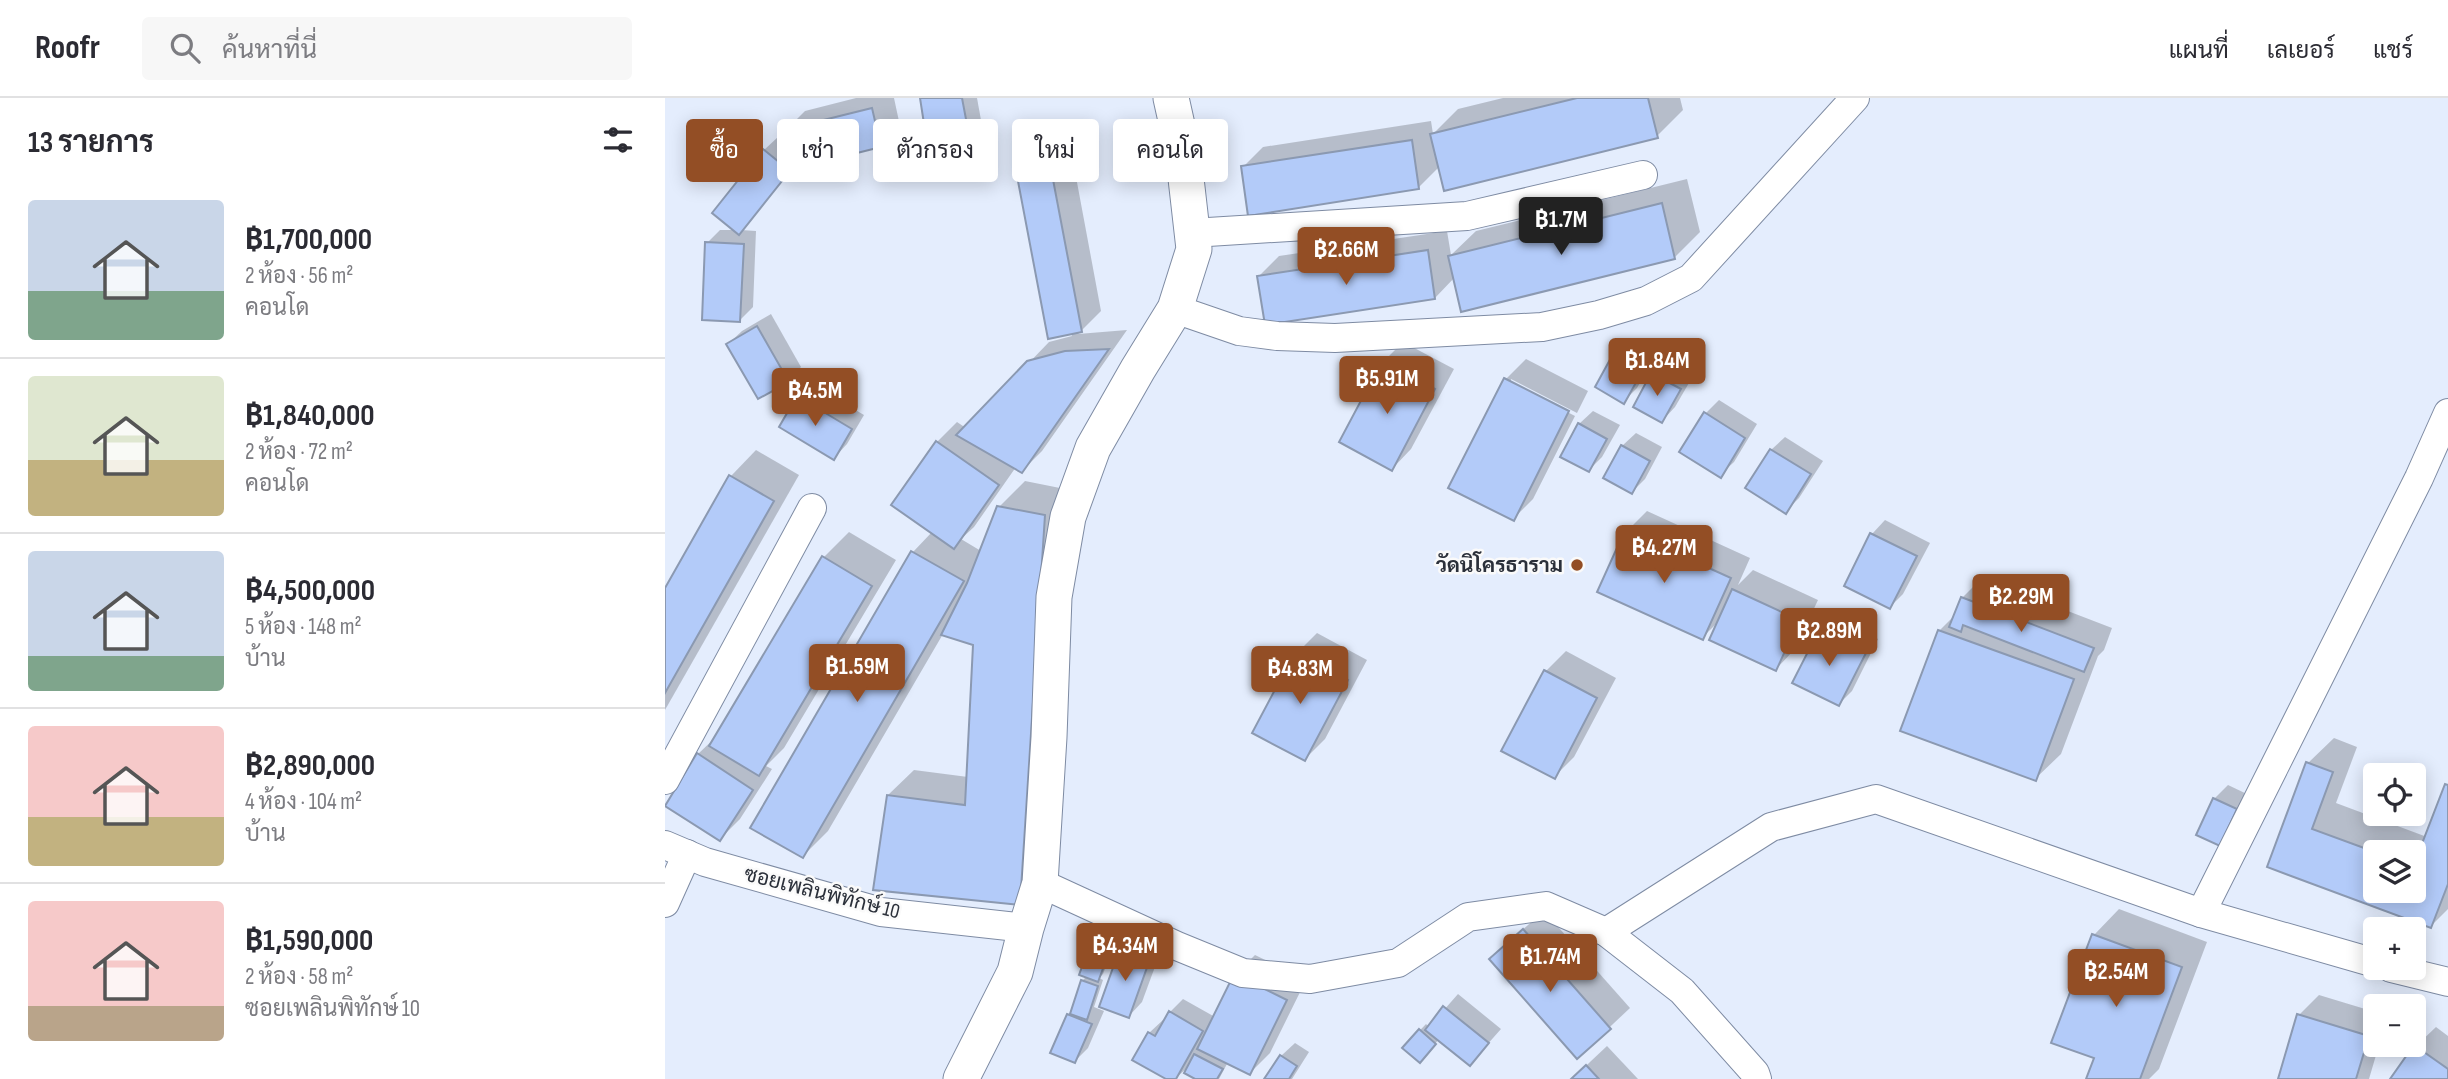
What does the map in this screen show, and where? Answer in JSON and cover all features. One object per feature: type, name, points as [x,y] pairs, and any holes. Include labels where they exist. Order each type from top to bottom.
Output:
[{"type":"street","points":[[961,1079],[1015,972],[1040,883],[1054,597],[1068,517],[1093,448],[1137,369],[1175,309],[1194,249],[1183,152],[1171,98]]},
{"type":"street","points":[[1175,309],[1239,331],[1277,336],[1335,338],[1542,327],[1599,315],[1646,301],[1691,278],[1855,98]]},
{"type":"street","points":[[1192,233],[1467,216],[1643,175]]},
{"type":"street","points":[[2201,913],[2419,478],[2448,412]]},
{"type":"street","points":[[665,780],[812,508]]},
{"type":"street","points":[[1607,932],[1771,827],[1876,799],[2201,913],[2363,960]]},
{"type":"street","points":[[665,903],[676,850]]},
{"type":"street","name":"ซอยเพลินพิทักษ์ 10","points":[[676,850],[705,862],[881,912],[1026,928]]},
{"type":"street","points":[[1040,883],[1243,973],[1310,979],[1398,963],[1468,917],[1546,906],[1607,932],[1682,991],[1755,1073],[1757,1079]]},
{"type":"street","points":[[2426,977],[2448,982]]},
{"type":"building","points":[[920,98],[962,98],[966,119],[923,119]]},
{"type":"building","points":[[1577,98],[1648,98],[1658,138],[1444,191],[1430,134]]},
{"type":"building","points":[[872,108],[875,119],[873,149],[859,152],[859,119],[828,119]]},
{"type":"building","points":[[1412,140],[1419,189],[1248,216],[1241,166]]},
{"type":"building","points":[[763,149],[777,160],[777,182],[781,182],[739,235],[712,213],[737,182],[763,182]]},
{"type":"building","points":[[1018,182],[1053,182],[1082,332],[1048,339]]},
{"type":"building","points":[[1662,203],[1675,259],[1461,312],[1448,256]]},
{"type":"building","points":[[705,242],[744,244],[740,322],[702,320]]},
{"type":"building","points":[[1428,250],[1435,299],[1265,325],[1257,276]]},
{"type":"building","points":[[757,326],[789,382],[758,399],[726,344]]},
{"type":"building","points":[[1109,349],[1022,473],[956,435],[1027,361],[1065,351]]},
{"type":"building","points":[[1613,354],[1643,370],[1624,404],[1595,387]]},
{"type":"building","points":[[1382,361],[1435,389],[1392,471],[1339,442]]},
{"type":"building","points":[[1651,373],[1681,389],[1662,423],[1633,407]]},
{"type":"building","points":[[1504,378],[1569,411],[1514,521],[1448,488]]},
{"type":"building","points":[[797,396],[852,429],[834,460],[779,427]]},
{"type":"building","points":[[1704,412],[1745,438],[1721,478],[1679,452]]},
{"type":"building","points":[[1578,423],[1607,439],[1589,472],[1560,457]]},
{"type":"building","points":[[936,441],[999,485],[954,549],[891,505]]},
{"type":"building","points":[[1621,445],[1650,461],[1632,494],[1603,478]]},
{"type":"building","points":[[1770,449],[1811,474],[1786,514],[1745,488]]},
{"type":"building","points":[[729,475],[774,501],[665,693],[665,588]]},
{"type":"building","points":[[997,506],[1045,515],[1020,905],[873,890],[887,795],[965,805],[973,645],[941,635],[967,583]]},
{"type":"building","points":[[1625,530],[1731,578],[1703,640],[1597,592]]},
{"type":"building","points":[[1870,533],[1917,556],[1890,609],[1844,586]]},
{"type":"building","points":[[911,551],[964,581],[803,858],[750,828]]},
{"type":"building","points":[[822,556],[872,586],[759,776],[709,746]]},
{"type":"building","points":[[1732,589],[1799,620],[1776,671],[1709,640]]},
{"type":"building","points":[[1961,597],[2094,648],[2084,672],[1963,625],[1961,632],[1949,627]]},
{"type":"building","points":[[1819,630],[1866,653],[1839,706],[1792,683]]},
{"type":"building","points":[[1938,630],[2074,679],[2036,781],[1900,731]]},
{"type":"building","points":[[1295,652],[1348,680],[1305,761],[1252,733]]},
{"type":"building","points":[[1544,670],[1597,698],[1555,779],[1501,751]]},
{"type":"building","points":[[697,753],[753,790],[720,841],[665,806]]},
{"type":"building","points":[[2306,762],[2333,772],[2312,829],[2363,848],[2363,903],[2267,867]]},
{"type":"building","points":[[2445,784],[2448,785],[2448,884],[2431,928],[2426,926],[2426,917],[2401,917],[2364,903],[2426,903],[2426,840],[2423,840]]},
{"type":"building","points":[[2213,798],[2237,809],[2220,846],[2196,835]]},
{"type":"building","points":[[1523,929],[1611,1029],[1577,1059],[1489,959]]},
{"type":"building","points":[[2092,934],[2182,967],[2140,1079],[2086,1079],[2094,1058],[2051,1043]]},
{"type":"building","points":[[1090,945],[1109,952],[1098,982],[1079,975]]},
{"type":"building","points":[[1120,948],[1150,959],[1129,1018],[1099,1007]]},
{"type":"building","points":[[1234,974],[1287,1000],[1250,1075],[1197,1049]]},
{"type":"building","points":[[1081,980],[1098,986],[1087,1020],[1070,1014]]},
{"type":"building","points":[[1443,1006],[1489,1043],[1470,1066],[1425,1030]]},
{"type":"building","points":[[1169,1011],[1203,1031],[1176,1079],[1166,1079],[1132,1060],[1148,1032],[1155,1036]]},
{"type":"building","points":[[1067,1014],[1092,1024],[1075,1063],[1050,1053]]},
{"type":"building","points":[[2297,1014],[2363,1034],[2363,1056],[2356,1079],[2278,1079]]},
{"type":"building","points":[[1419,1029],[1436,1044],[1420,1063],[1402,1048]]},
{"type":"building","points":[[2426,1053],[2448,1069],[2448,1079],[2390,1079],[2406,1057],[2426,1057]]},
{"type":"building","points":[[1194,1054],[1223,1069],[1217,1079],[1195,1079],[1184,1073]]},
{"type":"building","points":[[1280,1055],[1297,1066],[1289,1079],[1264,1079]]},
{"type":"building","points":[[1586,1065],[1599,1079],[1571,1079]]},
{"type":"place","name":"วัดนิโครธาราม","points":[[1577,565]]}]
